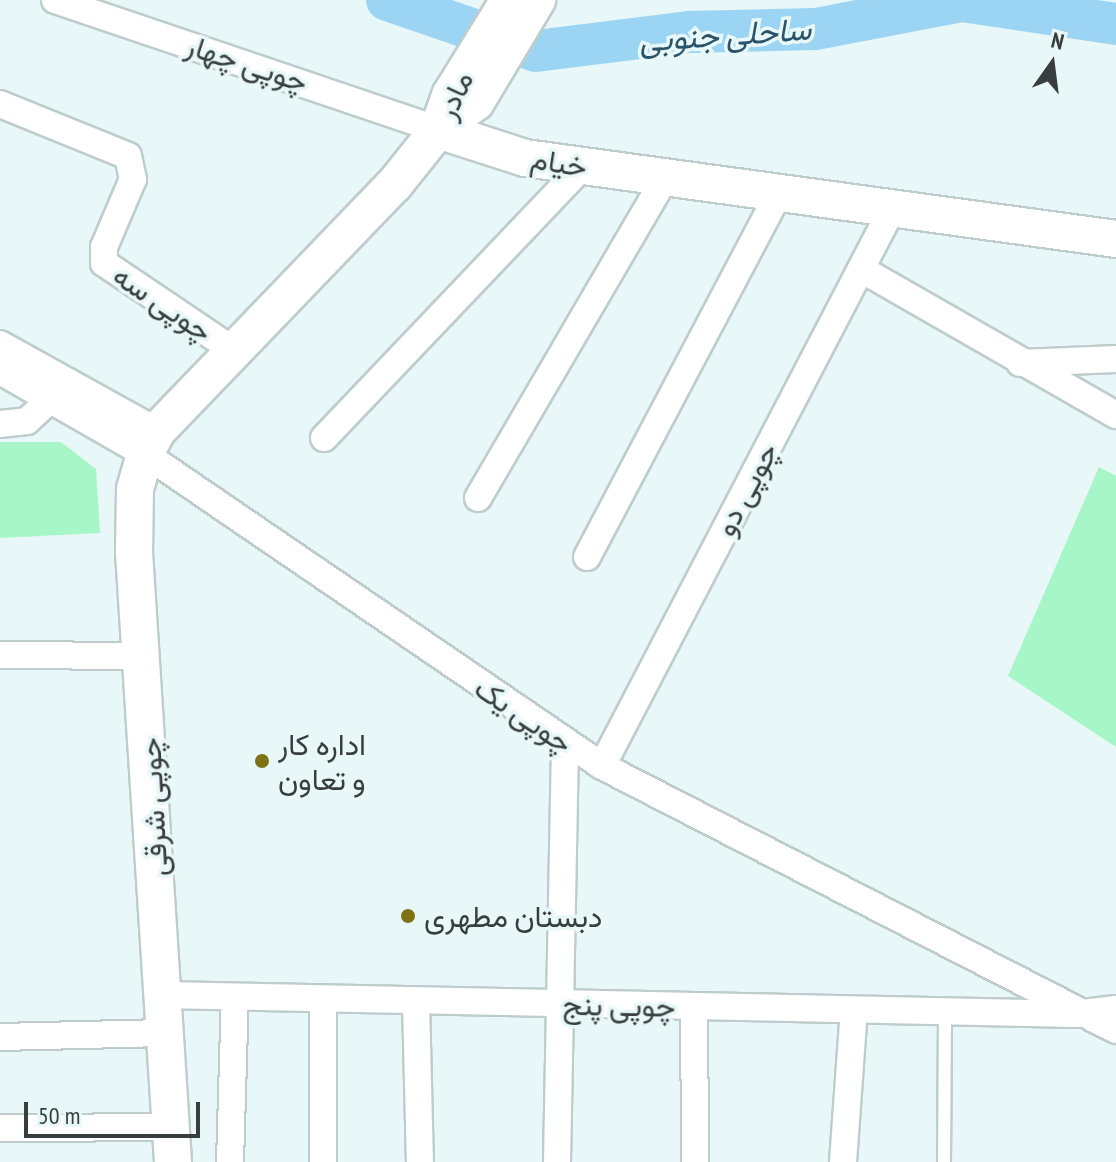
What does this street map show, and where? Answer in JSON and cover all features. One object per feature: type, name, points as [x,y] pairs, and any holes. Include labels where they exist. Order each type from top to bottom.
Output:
[{"type":"street","name":"چوپی چهار","points":[[55,0],[438,130]]},
{"type":"street","name":"مادر","points":[[438,130],[476,102],[485,63],[526,4]]},
{"type":"street","name":"چوپی سه","points":[[0,104],[128,156],[133,179],[104,247],[104,263],[233,350]]},
{"type":"street","name":"خیام","points":[[438,130],[525,158],[664,180],[890,213],[1115,237]]},
{"type":"street","points":[[0,344],[151,442],[233,350],[394,185],[438,130]]},
{"type":"street","points":[[324,438],[583,166]]},
{"type":"street","points":[[478,498],[664,180]]},
{"type":"street","points":[[587,557],[777,196]]},
{"type":"street","name":"چوپی دو","points":[[602,766],[890,213]]},
{"type":"street","points":[[861,269],[1019,364],[1116,415]]},
{"type":"street","points":[[1019,364],[1116,359]]},
{"type":"street","name":"چوپی یک","points":[[0,371],[51,399],[151,442],[565,744],[602,766],[1075,1014],[1116,1030]]},
{"type":"street","points":[[0,424],[27,421],[51,399]]},
{"type":"street","name":"چوپی شرقی","points":[[151,442],[135,489],[134,553],[145,656],[172,1145]]},
{"type":"street","points":[[0,655],[145,656]]},
{"type":"street","points":[[557,1162],[565,744]]},
{"type":"street","name":"چوپی پنج","points":[[164,995],[1075,1014]]},
{"type":"street","points":[[230,1162],[235,997]]},
{"type":"street","points":[[323,999],[323,1162]]},
{"type":"street","points":[[416,1001],[420,1162]]},
{"type":"street","points":[[694,1006],[695,1162]]},
{"type":"street","points":[[1075,1014],[1116,1009]]},
{"type":"street","points":[[843,1162],[854,1010]]},
{"type":"street","points":[[0,1037],[166,1033]]},
{"type":"street","points":[[0,1128],[172,1145]]},
{"type":"lane","points":[[944,1162],[945,1012]]},
{"type":"green space","points":[[0,442],[61,442],[96,469],[100,533],[0,538]]},
{"type":"green space","points":[[1099,467],[1116,476],[1116,747],[1008,676]]},
{"type":"waterway","name":"ساحلی جنوبی","points":[[387,0],[536,51],[689,32],[816,29],[962,1],[1116,24]]},
{"type":"place","name":"اداره کار و تعاون","points":[[262,761]]},
{"type":"place","name":"دبستان مطهری","points":[[408,916]]}]
